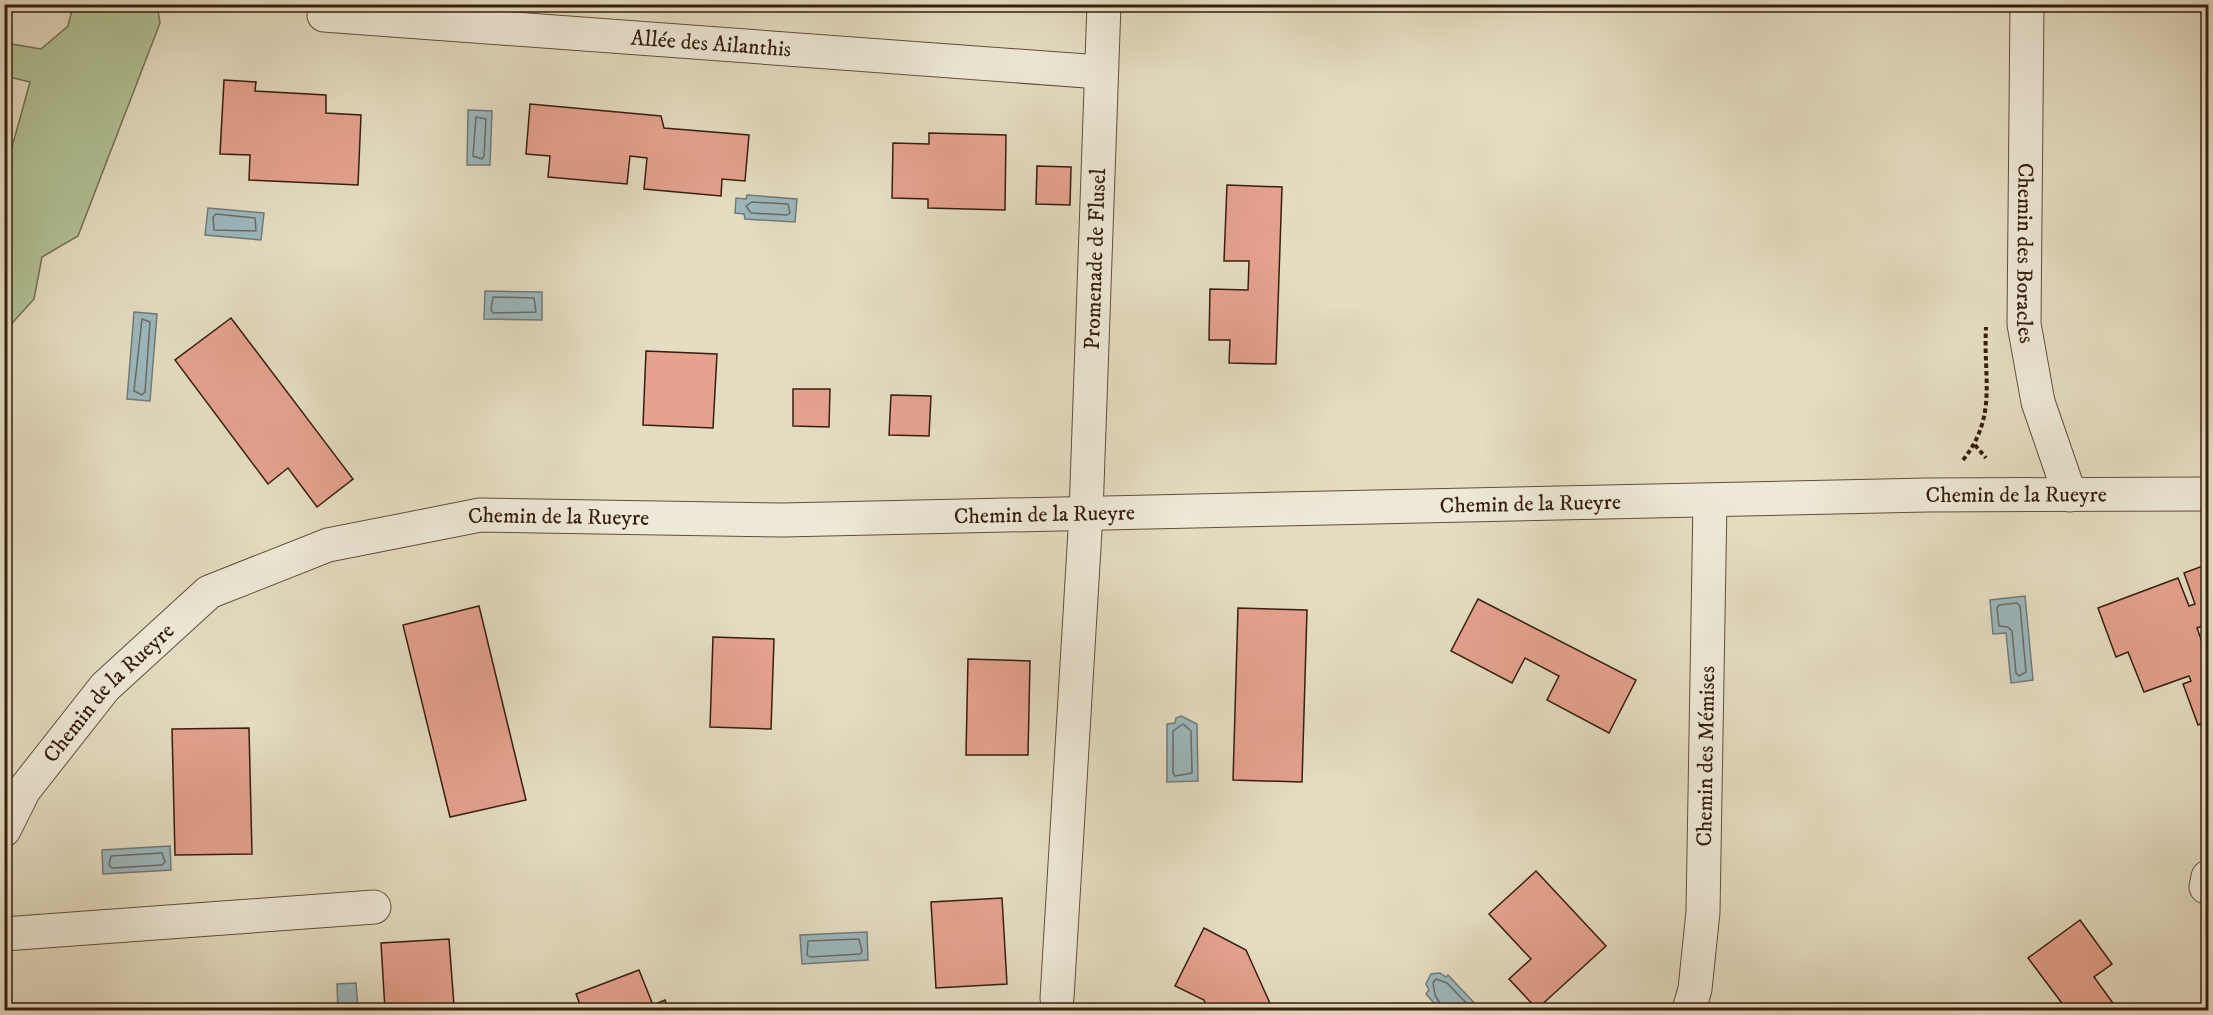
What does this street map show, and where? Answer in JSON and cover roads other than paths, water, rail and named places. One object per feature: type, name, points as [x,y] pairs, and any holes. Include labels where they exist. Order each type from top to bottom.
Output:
[{"type":"street","name":"Promenade de Flusel","points":[[1057,998],[1086,514],[1104,4]]},
{"type":"street","name":"Chemin des Boracles","points":[[2027,4],[2024,324],[2038,402],[2070,495]]},
{"type":"street","name":"Allée des Ailanthis","points":[[324,15],[1100,72]]},
{"type":"street","name":"Chemin de la Rueyre","points":[[4,830],[24,790],[105,687],[209,592],[328,545],[480,515],[783,520],[1710,501],[2208,494]]},
{"type":"street","name":"Chemin des Mémises","points":[[1689,1011],[1695,989],[1703,912],[1710,501]]},
{"type":"street","points":[[4,934],[374,907]]},
{"type":"water","points":[[468,110],[492,111],[490,165],[467,165]]},
{"type":"water","points":[[747,195],[797,199],[795,222],[745,219],[744,214],[735,213],[736,198],[746,199]]},
{"type":"water","points":[[208,208],[264,213],[261,240],[205,235]]},
{"type":"water","points":[[485,291],[542,292],[542,320],[484,319]]},
{"type":"water","points":[[134,312],[157,314],[150,401],[127,399]]},
{"type":"water","points":[[2025,596],[2033,680],[2011,683],[2006,633],[1993,634],[1990,600]]},
{"type":"water","points":[[1181,716],[1197,724],[1198,781],[1167,782],[1167,724],[1175,723],[1176,718]]},
{"type":"water","points":[[170,846],[171,870],[103,874],[102,850]]},
{"type":"water","points":[[867,932],[868,960],[802,964],[800,935]]},
{"type":"water","points":[[1440,973],[1446,977],[1448,975],[1481,1010],[1440,1010],[1426,994],[1429,990],[1426,984],[1431,974]]},
{"type":"water","points":[[356,983],[358,1010],[338,1010],[337,984]]}]
